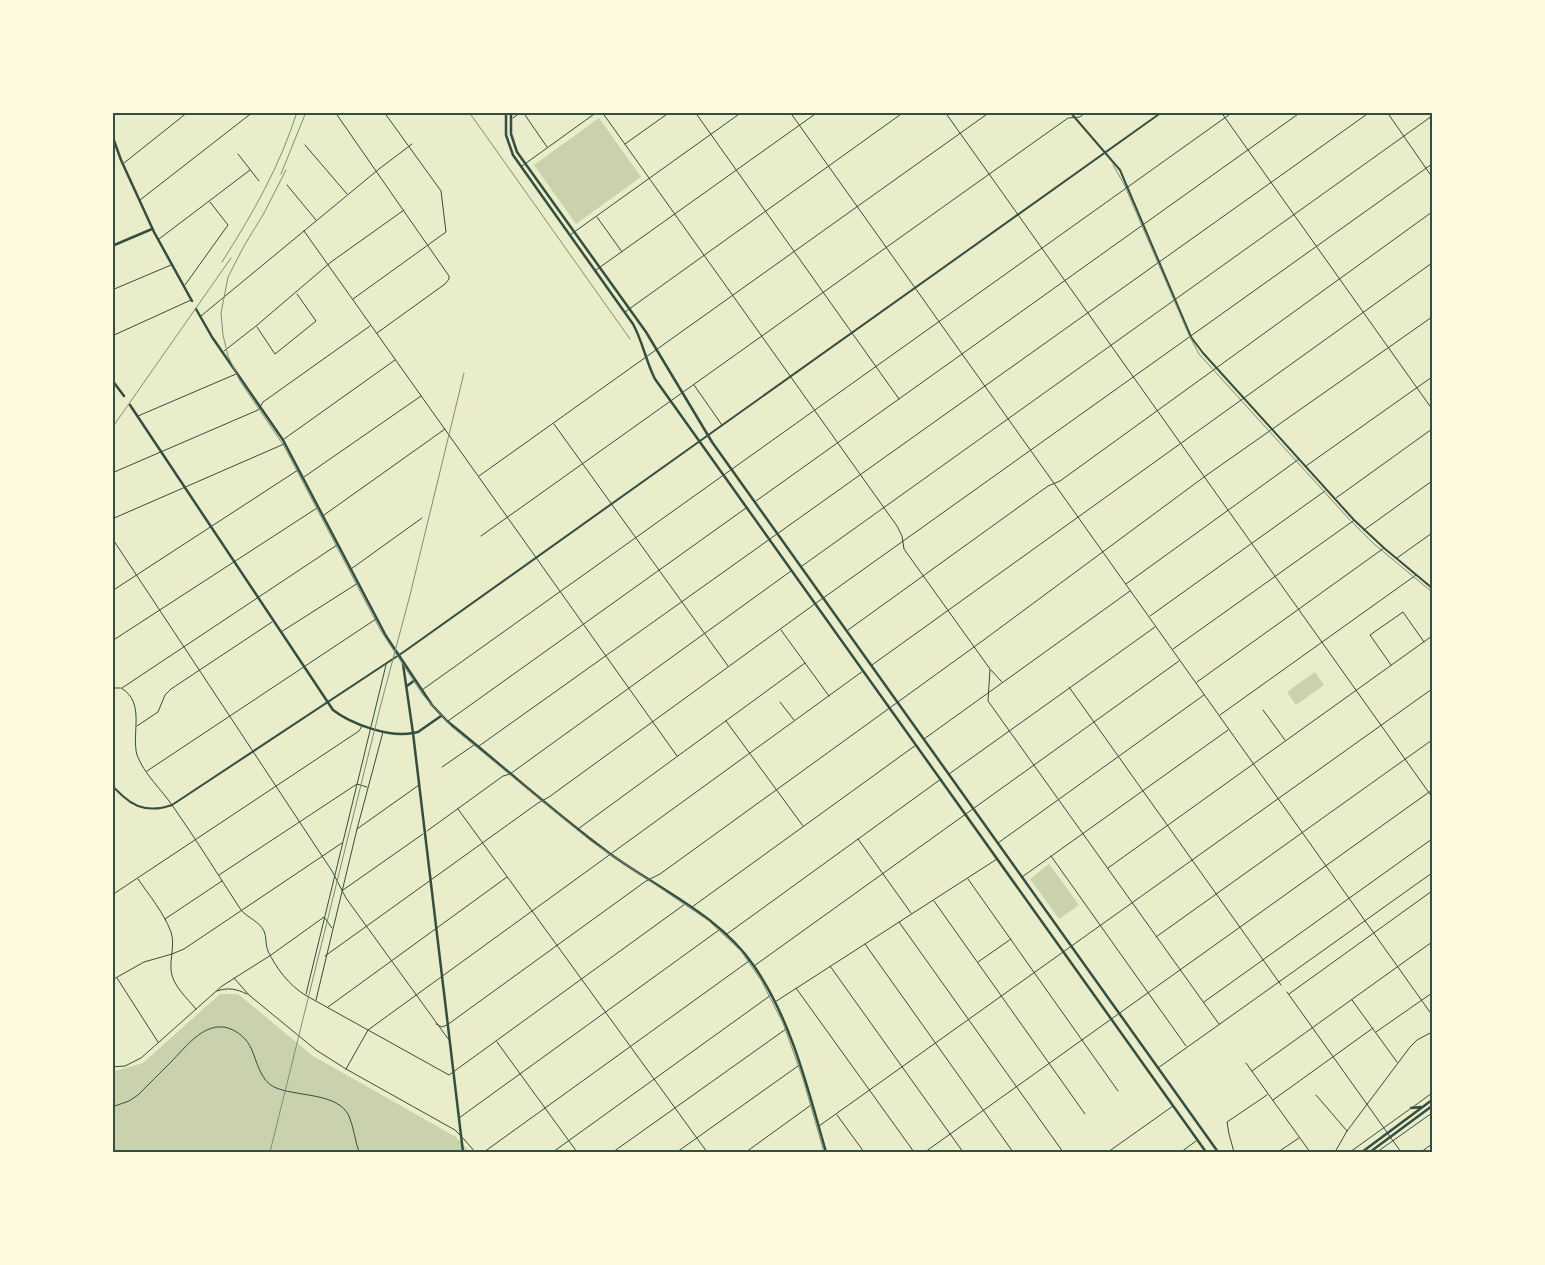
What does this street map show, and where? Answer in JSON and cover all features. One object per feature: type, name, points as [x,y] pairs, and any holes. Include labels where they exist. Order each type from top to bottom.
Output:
[{"type":"main road","points":[[506,112],[506,135],[509,147],[638,334],[654,376],[1206,1152]]},
{"type":"main road","points":[[511,112],[511,134],[514,146],[525,164],[657,349],[708,436],[731,470],[1218,1152]]},
{"type":"main road","points":[[112,135],[122,163],[158,240],[192,301]]},
{"type":"main road","points":[[112,246],[153,228]]},
{"type":"main road","points":[[196,309],[283,440],[304,477],[376,619],[415,680],[442,716],[578,829],[611,854],[692,907],[721,929],[750,960],[771,995],[786,1029],[800,1065],[826,1152]]},
{"type":"main road","points":[[113,380],[124,396]]},
{"type":"main road","points":[[130,405],[327,703],[340,715],[383,732],[404,734],[418,732],[442,716]]},
{"type":"main road","points":[[403,662],[414,733],[463,1152]]},
{"type":"main road","points":[[407,686],[415,680]]},
{"type":"main road","points":[[1362,1152],[1432,1100]]},
{"type":"main road","points":[[1370,1152],[1432,1106]]},
{"type":"main road","points":[[1411,1108],[1422,1107]]},
{"type":"street","points":[[122,163],[188,112]]},
{"type":"street","points":[[140,200],[253,112]]},
{"type":"street","points":[[335,112],[448,274],[449,280],[377,333]]},
{"type":"street","points":[[352,299],[446,232],[441,191],[384,112]]},
{"type":"street","points":[[506,122],[522,112],[548,148]]},
{"type":"street","points":[[521,167],[597,112]]},
{"type":"street","points":[[602,112],[861,475],[900,532],[904,549],[1002,683]]},
{"type":"street","points":[[625,144],[670,112]]},
{"type":"street","points":[[695,112],[899,399]]},
{"type":"street","points":[[570,235],[742,112]]},
{"type":"street","points":[[790,112],[1432,1015]]},
{"type":"street","points":[[595,271],[818,112]]},
{"type":"street","points":[[624,312],[904,112]]},
{"type":"street","points":[[945,112],[1432,797]]},
{"type":"street","points":[[479,476],[990,112]]},
{"type":"street","points":[[1070,112],[1120,170],[1191,336],[1216,368],[1354,520],[1396,559],[1432,586]]},
{"type":"street","points":[[481,536],[1068,118],[1080,117],[1086,112]]},
{"type":"street","points":[[112,786],[124,798],[149,810],[162,809],[172,805],[399,655],[1162,112]]},
{"type":"street","points":[[1221,112],[1432,409]]},
{"type":"street","points":[[422,690],[1233,112]]},
{"type":"street","points":[[754,502],[1301,112]]},
{"type":"street","points":[[442,767],[477,745],[682,602],[1370,112]]},
{"type":"street","points":[[1387,112],[1432,177]]},
{"type":"street","points":[[801,567],[1432,116]]},
{"type":"street","points":[[200,316],[376,171],[412,144]]},
{"type":"street","points":[[305,145],[347,195]]},
{"type":"street","points":[[238,154],[259,180]]},
{"type":"street","points":[[325,956],[1432,164]]},
{"type":"street","points":[[158,240],[250,170]]},
{"type":"street","points":[[287,185],[316,221]]},
{"type":"street","points":[[184,287],[228,225],[209,201]]},
{"type":"street","points":[[223,352],[296,293],[327,265],[404,210]]},
{"type":"street","points":[[847,631],[1048,486],[1157,412],[1432,212]]},
{"type":"street","points":[[596,216],[622,252]]},
{"type":"street","points":[[304,231],[678,756]]},
{"type":"street","points":[[112,290],[171,264]]},
{"type":"street","points":[[871,666],[1432,264]]},
{"type":"street","points":[[256,326],[275,354],[316,321],[296,293]]},
{"type":"street","points":[[112,336],[192,301]]},
{"type":"street","points":[[436,1024],[442,1027],[447,1025],[646,881],[650,881],[974,647],[1204,477],[1432,317]]},
{"type":"street","points":[[112,473],[258,410],[260,406],[371,325]]},
{"type":"street","points":[[283,440],[396,360]]},
{"type":"street","points":[[138,416],[238,373]]},
{"type":"street","points":[[1306,466],[1432,377]]},
{"type":"street","points":[[694,385],[723,425]]},
{"type":"street","points":[[304,477],[421,395]]},
{"type":"street","points":[[554,423],[728,667]]},
{"type":"street","points":[[323,516],[445,429]]},
{"type":"street","points":[[1335,498],[1432,429]]},
{"type":"street","points":[[112,518],[285,444]]},
{"type":"street","points":[[1126,584],[1300,459]]},
{"type":"street","points":[[112,591],[300,470]]},
{"type":"street","points":[[1364,530],[1432,481]]},
{"type":"street","points":[[1149,617],[1327,490]]},
{"type":"street","points":[[112,641],[319,507]]},
{"type":"street","points":[[447,721],[747,508]]},
{"type":"street","points":[[351,569],[422,518]]},
{"type":"street","points":[[1172,650],[1354,520]]},
{"type":"street","points":[[1396,559],[1432,533]]},
{"type":"street","points":[[112,538],[335,875],[346,898],[449,1041]]},
{"type":"street","points":[[121,688],[338,544]]},
{"type":"street","points":[[1196,683],[1384,548]]},
{"type":"street","points":[[342,890],[426,832],[502,776],[510,774],[792,570]]},
{"type":"street","points":[[1220,716],[1417,575]]},
{"type":"street","points":[[281,632],[358,583]]},
{"type":"street","points":[[923,740],[1130,590]]},
{"type":"street","points":[[1391,666],[1370,635],[1403,612],[1424,642]]},
{"type":"street","points":[[146,772],[376,619]]},
{"type":"street","points":[[136,726],[158,712],[166,694],[171,689],[274,622]]},
{"type":"street","points":[[948,774],[1156,626]]},
{"type":"street","points":[[781,629],[829,696]]},
{"type":"street","points":[[1107,868],[1432,636]]},
{"type":"street","points":[[754,966],[1180,660]]},
{"type":"street","points":[[305,995],[386,663]]},
{"type":"street","points":[[578,829],[805,663]]},
{"type":"street","points":[[990,669],[988,701],[1219,1024]]},
{"type":"street","points":[[346,1069],[368,1030],[864,671]]},
{"type":"street","points":[[1070,687],[1281,985]]},
{"type":"street","points":[[112,688],[121,688],[127,692],[132,700],[137,716],[135,743],[137,754],[146,772],[172,805],[241,910],[247,917],[259,924],[264,931],[267,949],[288,982],[305,995],[449,1076],[686,903]]},
{"type":"street","points":[[819,1126],[1432,689]]},
{"type":"street","points":[[997,843],[1205,695]]},
{"type":"street","points":[[780,702],[794,721]]},
{"type":"street","points":[[1263,710],[1285,741]]},
{"type":"street","points":[[726,721],[803,827]]},
{"type":"street","points":[[112,895],[359,732],[362,725]]},
{"type":"street","points":[[1022,877],[1229,729]]},
{"type":"street","points":[[316,1000],[332,928],[383,732]]},
{"type":"street","points":[[1156,937],[1432,740]]},
{"type":"street","points":[[692,907],[916,745]]},
{"type":"street","points":[[727,934],[941,779]]},
{"type":"street","points":[[357,784],[368,788]]},
{"type":"street","points":[[218,876],[357,784]]},
{"type":"street","points":[[357,829],[420,784]]},
{"type":"street","points":[[925,1152],[1432,790]]},
{"type":"street","points":[[458,808],[707,1152]]},
{"type":"street","points":[[858,839],[912,914]]},
{"type":"street","points":[[1203,1003],[1432,840]]},
{"type":"street","points":[[112,980],[144,962],[172,954],[184,948],[342,843]]},
{"type":"street","points":[[1051,856],[1187,1047]]},
{"type":"street","points":[[774,1002],[997,859]]},
{"type":"street","points":[[1158,1068],[1432,873]]},
{"type":"street","points":[[327,1007],[508,877]]},
{"type":"street","points":[[138,878],[165,919],[172,934],[172,977],[196,1009]]},
{"type":"street","points":[[967,878],[1118,1091]]},
{"type":"street","points":[[165,919],[222,882]]},
{"type":"street","points":[[1289,994],[1432,891]]},
{"type":"street","points":[[933,900],[1085,1114]]},
{"type":"street","points":[[324,917],[332,928]]},
{"type":"street","points":[[112,1067],[125,1066],[141,1058],[216,991],[324,917]]},
{"type":"street","points":[[899,922],[1064,1152]]},
{"type":"street","points":[[458,1119],[721,929]]},
{"type":"street","points":[[978,962],[1011,939]]},
{"type":"street","points":[[1252,1071],[1432,942]]},
{"type":"street","points":[[864,944],[1013,1152]]},
{"type":"street","points":[[484,1152],[750,960]]},
{"type":"street","points":[[830,966],[963,1152]]},
{"type":"street","points":[[117,978],[159,1042]]},
{"type":"street","points":[[234,978],[249,995],[306,1043],[346,1069],[455,1130],[475,1152]]},
{"type":"street","points":[[216,991],[226,988],[235,989],[249,995]]},
{"type":"street","points":[[796,988],[914,1152]]},
{"type":"street","points":[[1286,992],[1401,1152]]},
{"type":"street","points":[[1376,1032],[1432,993]]},
{"type":"street","points":[[554,1152],[771,995]]},
{"type":"street","points":[[1352,999],[1398,1063]]},
{"type":"street","points":[[112,1107],[129,1101],[138,1095],[193,1039],[208,1030],[220,1026],[232,1029],[245,1039],[262,1076],[276,1088],[331,1100],[342,1106],[349,1116],[359,1152]]},
{"type":"street","points":[[1273,1100],[1373,1028]]},
{"type":"street","points":[[613,1152],[786,1029]]},
{"type":"street","points":[[1335,1152],[1347,1131],[1413,1043],[1432,1032]]},
{"type":"street","points":[[496,1041],[577,1152]]},
{"type":"street","points":[[1246,1063],[1310,1152]]},
{"type":"street","points":[[677,1152],[800,1065]]},
{"type":"street","points":[[1351,1152],[1432,1093]]},
{"type":"street","points":[[1234,1152],[1227,1122],[1268,1094]]},
{"type":"street","points":[[1316,1095],[1347,1131]]},
{"type":"street","points":[[746,1152],[812,1105]]},
{"type":"street","points":[[1108,1152],[1173,1106]]},
{"type":"street","points":[[1377,1152],[1432,1113]]},
{"type":"street","points":[[836,1114],[864,1152]]},
{"type":"street","points":[[1278,1152],[1299,1138]]},
{"type":"street","points":[[1181,1152],[1198,1140]]},
{"type":"street","points":[[1421,1152],[1432,1144]]},
{"type":"green space","points":[[599,118],[641,177],[576,224],[534,165]]},
{"type":"green space","points":[[1315,672],[1324,685],[1296,705],[1287,692]]},
{"type":"green space","points":[[1049,864],[1079,905],[1059,919],[1030,879]]},
{"type":"green space","points":[[220,994],[238,994],[313,1056],[456,1137],[470,1152],[113,1152],[112,1072],[143,1063]]},
{"type":"railway","points":[[222,262],[274,171],[297,112]]},
{"type":"railway","points":[[281,174],[306,112]]},
{"type":"railway","points":[[469,112],[630,339]]},
{"type":"railway","points":[[1113,165],[1124,184],[1199,354],[1349,519],[1374,544],[1432,592]]},
{"type":"railway","points":[[286,170],[228,277],[221,313],[223,335],[228,356],[240,381],[284,446],[381,631],[423,695],[452,727],[591,841],[709,921],[741,951],[761,980],[783,1023],[803,1079],[824,1152]]},
{"type":"railway","points":[[112,428],[231,258]]},
{"type":"railway","points":[[270,1152],[464,373]]}]
